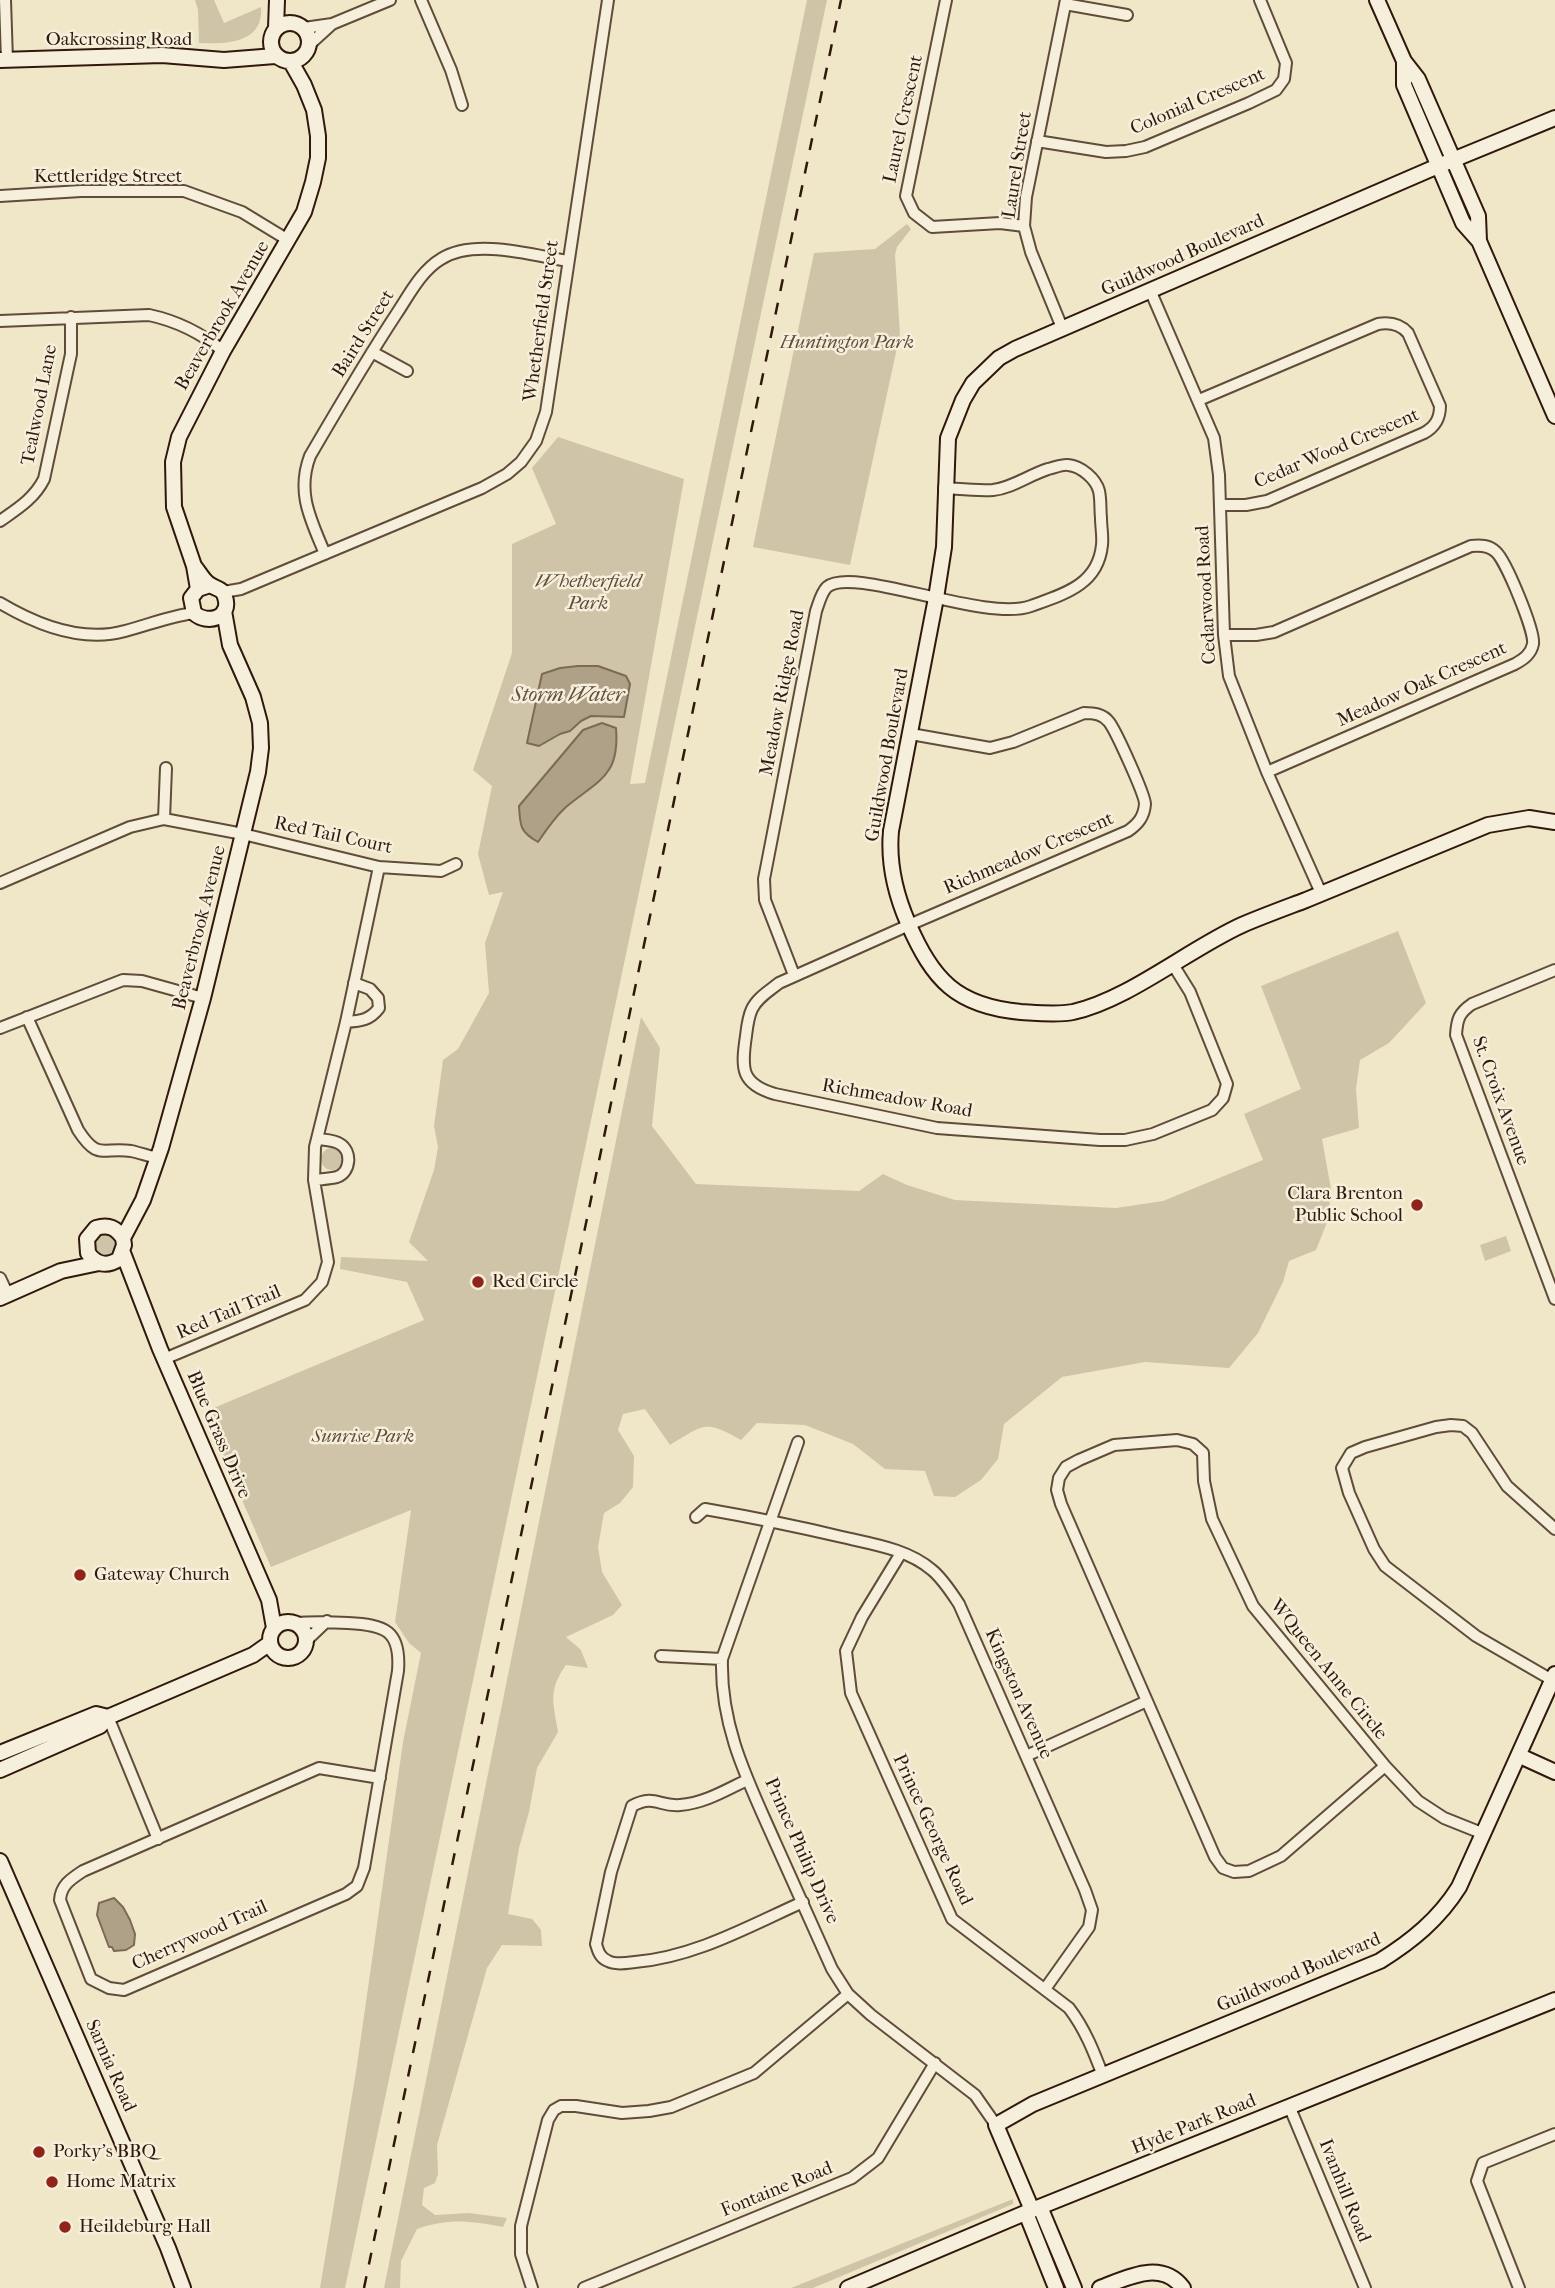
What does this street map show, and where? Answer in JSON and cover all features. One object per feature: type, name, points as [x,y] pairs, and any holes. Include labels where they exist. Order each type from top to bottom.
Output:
[{"type":"street","points":[[4,60],[5,0]]},
{"type":"street","points":[[278,0],[310,44]]},
{"type":"street","points":[[278,0],[271,50],[284,61],[296,60],[332,24]]},
{"type":"street","points":[[237,59],[274,33],[282,24],[332,24],[390,0]]},
{"type":"street","points":[[421,0],[451,70],[462,105]]},
{"type":"street","name":"Whetherfield Street","points":[[176,615],[212,596],[241,589],[482,488],[507,474],[536,441],[546,412],[608,0]]},
{"type":"street","name":"Laurel Crescent","points":[[946,0],[906,195],[914,213],[932,227],[1000,223],[1024,226]]},
{"type":"street","name":"Colonial Crescent","points":[[1037,141],[1106,152],[1136,149],[1276,90],[1284,79],[1286,63],[1260,0]]},
{"type":"street","points":[[1377,0],[1404,61],[1418,79],[1478,216],[1479,241]]},
{"type":"street","points":[[1065,2],[1127,15]]},
{"type":"street","name":"Laurel Street","points":[[1063,330],[1031,252],[1024,226],[1026,197],[1065,2]]},
{"type":"street","name":"Oakcrossing Road","points":[[4,60],[162,55],[208,60],[275,56]]},
{"type":"street","name":"Beaverbrook Avenue","points":[[123,1245],[132,1217],[143,1200],[158,1158],[203,998],[258,772],[260,723],[253,697],[212,596],[194,566],[174,507],[173,462],[178,437],[223,351],[304,212],[318,158],[318,136],[314,110],[296,60]]},
{"type":"street","points":[[1404,61],[1404,85],[1438,166],[1463,223],[1479,241],[1555,416]]},
{"type":"street","name":"Guildwood Boulevard","points":[[1555,118],[1015,349],[999,358],[973,383],[962,400],[948,438],[944,488],[944,547],[890,848],[890,866],[897,893],[923,956],[956,992],[976,1003],[1002,1010],[1040,1014],[1072,1012],[1096,1005],[1138,984],[1242,925],[1488,825],[1529,818],[1555,822]]},
{"type":"street","name":"Kettleridge Street","points":[[0,196],[184,191],[242,212],[288,240]]},
{"type":"street","name":"Baird Street","points":[[325,554],[306,507],[304,471],[310,456],[372,352],[422,276],[441,258],[459,252],[495,250],[568,261]]},
{"type":"street","name":"Cedarwood Road","points":[[1150,290],[1214,439],[1219,475],[1224,635],[1228,676],[1321,893]]},
{"type":"street","points":[[0,321],[149,314],[172,320],[197,332],[223,351]]},
{"type":"street","name":"Tealwood Lane","points":[[0,521],[38,491],[44,480],[71,354],[71,317]]},
{"type":"street","name":"Cedar Wood Crescent","points":[[1199,400],[1378,324],[1390,323],[1408,333],[1440,406],[1435,425],[1423,433],[1267,501],[1246,505],[1220,505]]},
{"type":"street","points":[[372,352],[407,371]]},
{"type":"street","name":"Meadow Ridge Road","points":[[794,975],[765,900],[764,879],[820,598],[827,587],[838,582],[857,582],[998,609],[1021,610],[1062,594],[1091,576],[1099,563],[1102,543],[1099,489],[1087,473],[1069,465],[1046,470],[994,490],[944,488]]},
{"type":"street","name":"Meadow Oak Crescent","points":[[1224,635],[1274,632],[1478,545],[1490,547],[1503,560],[1532,629],[1531,649],[1516,664],[1267,772]]},
{"type":"street","points":[[0,603],[18,614],[59,630],[100,636],[123,632],[176,615],[200,617],[219,617],[212,596],[191,604],[200,617]]},
{"type":"street","name":"Beaverbrook Avenue","points":[[200,617],[230,645]]},
{"type":"street","name":"Richmeadow Crescent","points":[[909,925],[1128,831],[1138,824],[1144,813],[1145,800],[1108,721],[1095,713],[1084,713],[1013,742],[990,748],[911,734]]},
{"type":"street","points":[[164,819],[166,768]]},
{"type":"street","points":[[0,883],[130,827],[164,819],[243,834]]},
{"type":"street","name":"Red Tail Court","points":[[243,834],[379,867],[441,872],[456,864]]},
{"type":"street","name":"Red Tail Trail","points":[[164,1359],[305,1300],[322,1282],[328,1262],[314,1180],[317,1139],[346,1022],[379,867]]},
{"type":"street","name":"Richmeadow Road","points":[[909,925],[794,975],[762,996],[751,1010],[744,1046],[743,1070],[749,1081],[760,1089],[937,1128],[1100,1140],[1125,1140],[1153,1134],[1212,1110],[1223,1098],[1227,1084],[1191,992],[1172,963]]},
{"type":"street","name":"St. Croix Avenue","points":[[1555,970],[1472,1004],[1462,1011],[1457,1021],[1456,1035],[1555,1299]]},
{"type":"street","points":[[0,1028],[112,982],[123,980],[142,981],[203,998]]},
{"type":"street","points":[[346,1022],[372,1017],[379,1008],[379,998],[370,989],[354,983]]},
{"type":"street","points":[[27,1017],[78,1130],[88,1146],[102,1152],[129,1151],[158,1158]]},
{"type":"street","points":[[314,1180],[338,1177],[348,1162],[346,1150],[342,1146],[317,1139]]},
{"type":"street","points":[[132,1217],[111,1227],[96,1228],[87,1239],[86,1246],[88,1253],[134,1285]]},
{"type":"street","points":[[0,1278],[4,1297],[61,1270],[119,1259],[123,1245],[118,1231],[111,1227]]},
{"type":"street","name":"Blue Grass Drive","points":[[123,1245],[134,1285],[164,1359],[269,1600],[274,1628]]},
{"type":"street","points":[[61,1270],[86,1246]]},
{"type":"street","points":[[1553,1677],[1476,1636],[1385,1566],[1374,1549],[1349,1493],[1342,1468],[1351,1453],[1365,1447],[1436,1427],[1451,1424],[1463,1426],[1472,1433],[1507,1486],[1555,1529]]},
{"type":"street","name":"WQueen Anne Circle","points":[[1177,1440],[1193,1444],[1203,1453],[1212,1519],[1253,1606],[1385,1766],[1281,1856],[1248,1871],[1234,1872],[1223,1868],[1215,1857],[1147,1701],[1057,1490],[1059,1478],[1066,1467],[1114,1445],[1177,1440]]},
{"type":"street","name":"Prince Philip Drive","points":[[798,1442],[722,1659],[721,1687],[726,1720],[747,1780],[832,1969],[848,1994],[899,2038],[975,2095],[996,2125],[1033,2210]]},
{"type":"street","name":"Kingston Avenue","points":[[696,1517],[705,1509],[769,1520],[885,1547],[933,1570],[959,1604],[1085,1890],[1091,1910],[1089,1927],[1045,1989]]},
{"type":"street","name":"Prince George Road","points":[[901,1553],[862,1617],[846,1651],[851,1693],[952,1919],[1069,2008],[1092,2046],[1103,2076]]},
{"type":"street","name":"Blue Grass Drive","points":[[269,1600],[291,1623]]},
{"type":"street","points":[[305,1642],[303,1630],[291,1623],[280,1624],[270,1636],[273,1648],[286,1658],[294,1657],[327,1621]]},
{"type":"street","name":"Cherrywood Trail","points":[[291,1623],[327,1621],[375,1625],[388,1632],[398,1647],[398,1671],[380,1777],[364,1868],[357,1886],[346,1894],[124,1990],[109,1988],[92,1979],[60,1900],[61,1890],[69,1880],[83,1871],[319,1768],[380,1777]]},
{"type":"street","points":[[0,1770],[100,1726],[108,1717],[273,1648]]},
{"type":"street","points":[[661,1656],[722,1659]]},
{"type":"street","name":"Guildwood Boulevard","points":[[996,2125],[1033,2104],[1380,1961],[1402,1948],[1425,1929],[1449,1903],[1459,1887],[1520,1756],[1553,1677]]},
{"type":"street","points":[[1026,1756],[1147,1701]]},
{"type":"street","points":[[0,1753],[96,1714],[108,1717]]},
{"type":"street","points":[[108,1717],[158,1839]]},
{"type":"street","points":[[1520,1756],[1555,1772]]},
{"type":"street","points":[[1385,1766],[1418,1801],[1444,1818],[1484,1833]]},
{"type":"street","points":[[747,1780],[696,1803],[676,1805],[645,1799],[632,1806],[608,1883],[596,1944],[599,1954],[607,1961],[620,1963],[653,1961],[681,1954],[803,1902]]},
{"type":"street","name":"Sarnia Road","points":[[0,1861],[183,2288]]},
{"type":"street","points":[[532,2288],[521,2254],[521,2226],[548,2120],[554,2110],[561,2106],[576,2106],[622,2113],[671,2107],[754,2073],[848,1994]]},
{"type":"street","name":"Hyde Park Road","points":[[848,2288],[1033,2210],[1555,2000]]},
{"type":"street","name":"Fontaine Road","points":[[584,2288],[852,2178],[878,2158],[935,2063]]},
{"type":"street","name":"Ivanhill Road","points":[[1290,2108],[1365,2288]]},
{"type":"street","points":[[1519,2288],[1477,2181],[1483,2163],[1555,2134]]},
{"type":"street","points":[[1033,2210],[1056,2288]]},
{"type":"street","points":[[1033,2210],[1074,2288]]},
{"type":"street","points":[[1100,2288],[1152,2271],[1168,2276],[1183,2288]]},
{"type":"green space","points":[[195,0],[214,0],[224,23],[261,7],[260,19],[250,35],[241,39],[199,43]]},
{"type":"green space","points":[[807,0],[827,0],[345,2288],[320,2288],[356,2072],[403,1742],[421,1653],[409,1643],[395,1622],[411,1510],[271,1567],[204,1412],[424,1320],[407,1282],[340,1269],[341,1257],[428,1261],[409,1242],[434,1170],[438,1147],[434,1126],[443,1060],[458,1049],[489,993],[485,943],[503,892],[489,895],[478,854],[492,786],[473,770],[512,653],[512,544],[556,524],[532,468],[558,437],[684,479],[630,784],[645,783]]},
{"type":"green space","name":"Huntington Park","points":[[907,224],[911,229],[897,247],[895,255],[900,334],[850,565],[753,547],[814,253],[875,249]]},
{"type":"green space","points":[[1398,931],[1426,1003],[1389,1043],[1360,1060],[1356,1089],[1359,1128],[1322,1139],[1331,1189],[1328,1220],[1316,1250],[1289,1261],[1283,1282],[1258,1333],[1229,1368],[1145,1362],[1062,1377],[1004,1424],[998,1459],[981,1480],[955,1497],[934,1496],[925,1471],[885,1469],[853,1444],[805,1425],[757,1423],[741,1440],[719,1429],[704,1427],[670,1445],[645,1409],[623,1414],[618,1430],[634,1456],[633,1487],[620,1503],[604,1513],[598,1547],[602,1572],[622,1605],[613,1615],[566,1637],[581,1650],[588,1668],[566,1665],[556,1682],[553,1697],[558,1732],[537,1768],[508,1914],[532,1919],[541,1930],[542,1946],[502,1945],[487,1968],[437,2145],[438,2174],[435,2183],[424,2188],[422,2205],[435,2215],[469,2213],[507,2218],[503,2227],[460,2222],[439,2223],[417,2229],[401,2261],[400,2288],[384,2288],[641,1017],[660,1048],[652,1126],[696,1184],[859,1191],[883,1174],[907,1185],[955,1200],[1116,1208],[1163,1201],[1263,1160],[1244,1114],[1301,1089],[1261,986]]},
{"type":"green space","points":[[332,1148],[340,1151],[343,1159],[340,1167],[332,1170],[324,1167],[321,1159],[324,1151]]},
{"type":"green space","points":[[104,1235],[112,1238],[115,1246],[112,1254],[104,1257],[96,1254],[93,1246],[96,1238]]},
{"type":"green space","points":[[1506,1236],[1511,1251],[1485,1261],[1480,1245]]},
{"type":"green space","points":[[1013,2199],[1013,2204],[813,2288],[791,2288]]},
{"type":"water","name":"Storm Water","points":[[578,666],[598,666],[626,676],[630,684],[624,717],[591,716],[570,731],[539,746],[527,743],[542,674]]},
{"type":"water","name":"Storm Water","points":[[602,723],[616,728],[614,757],[610,767],[597,783],[562,811],[538,842],[522,828],[519,806],[583,730]]},
{"type":"water","points":[[114,1898],[123,1907],[135,1934],[134,1945],[126,1950],[114,1951],[109,1947],[97,1915],[99,1903]]},
{"type":"railway","points":[[364,2288],[841,0]]},
{"type":"place","name":"Clara Brenton Public School","points":[[1417,1205]]},
{"type":"place","name":"Red Circle","points":[[478,1282]]},
{"type":"place","name":"Gateway Church","points":[[80,1575]]},
{"type":"place","name":"Porky's BBQ","points":[[39,2152]]},
{"type":"place","name":"Home Matrix","points":[[52,2182]]},
{"type":"place","name":"Heildeburg Hall","points":[[65,2227]]},
{"type":"park label","name":"Whetherfield Park","points":[[588,593]]},
{"type":"park label","name":"Sunrise Park","points":[[363,1437]]}]
